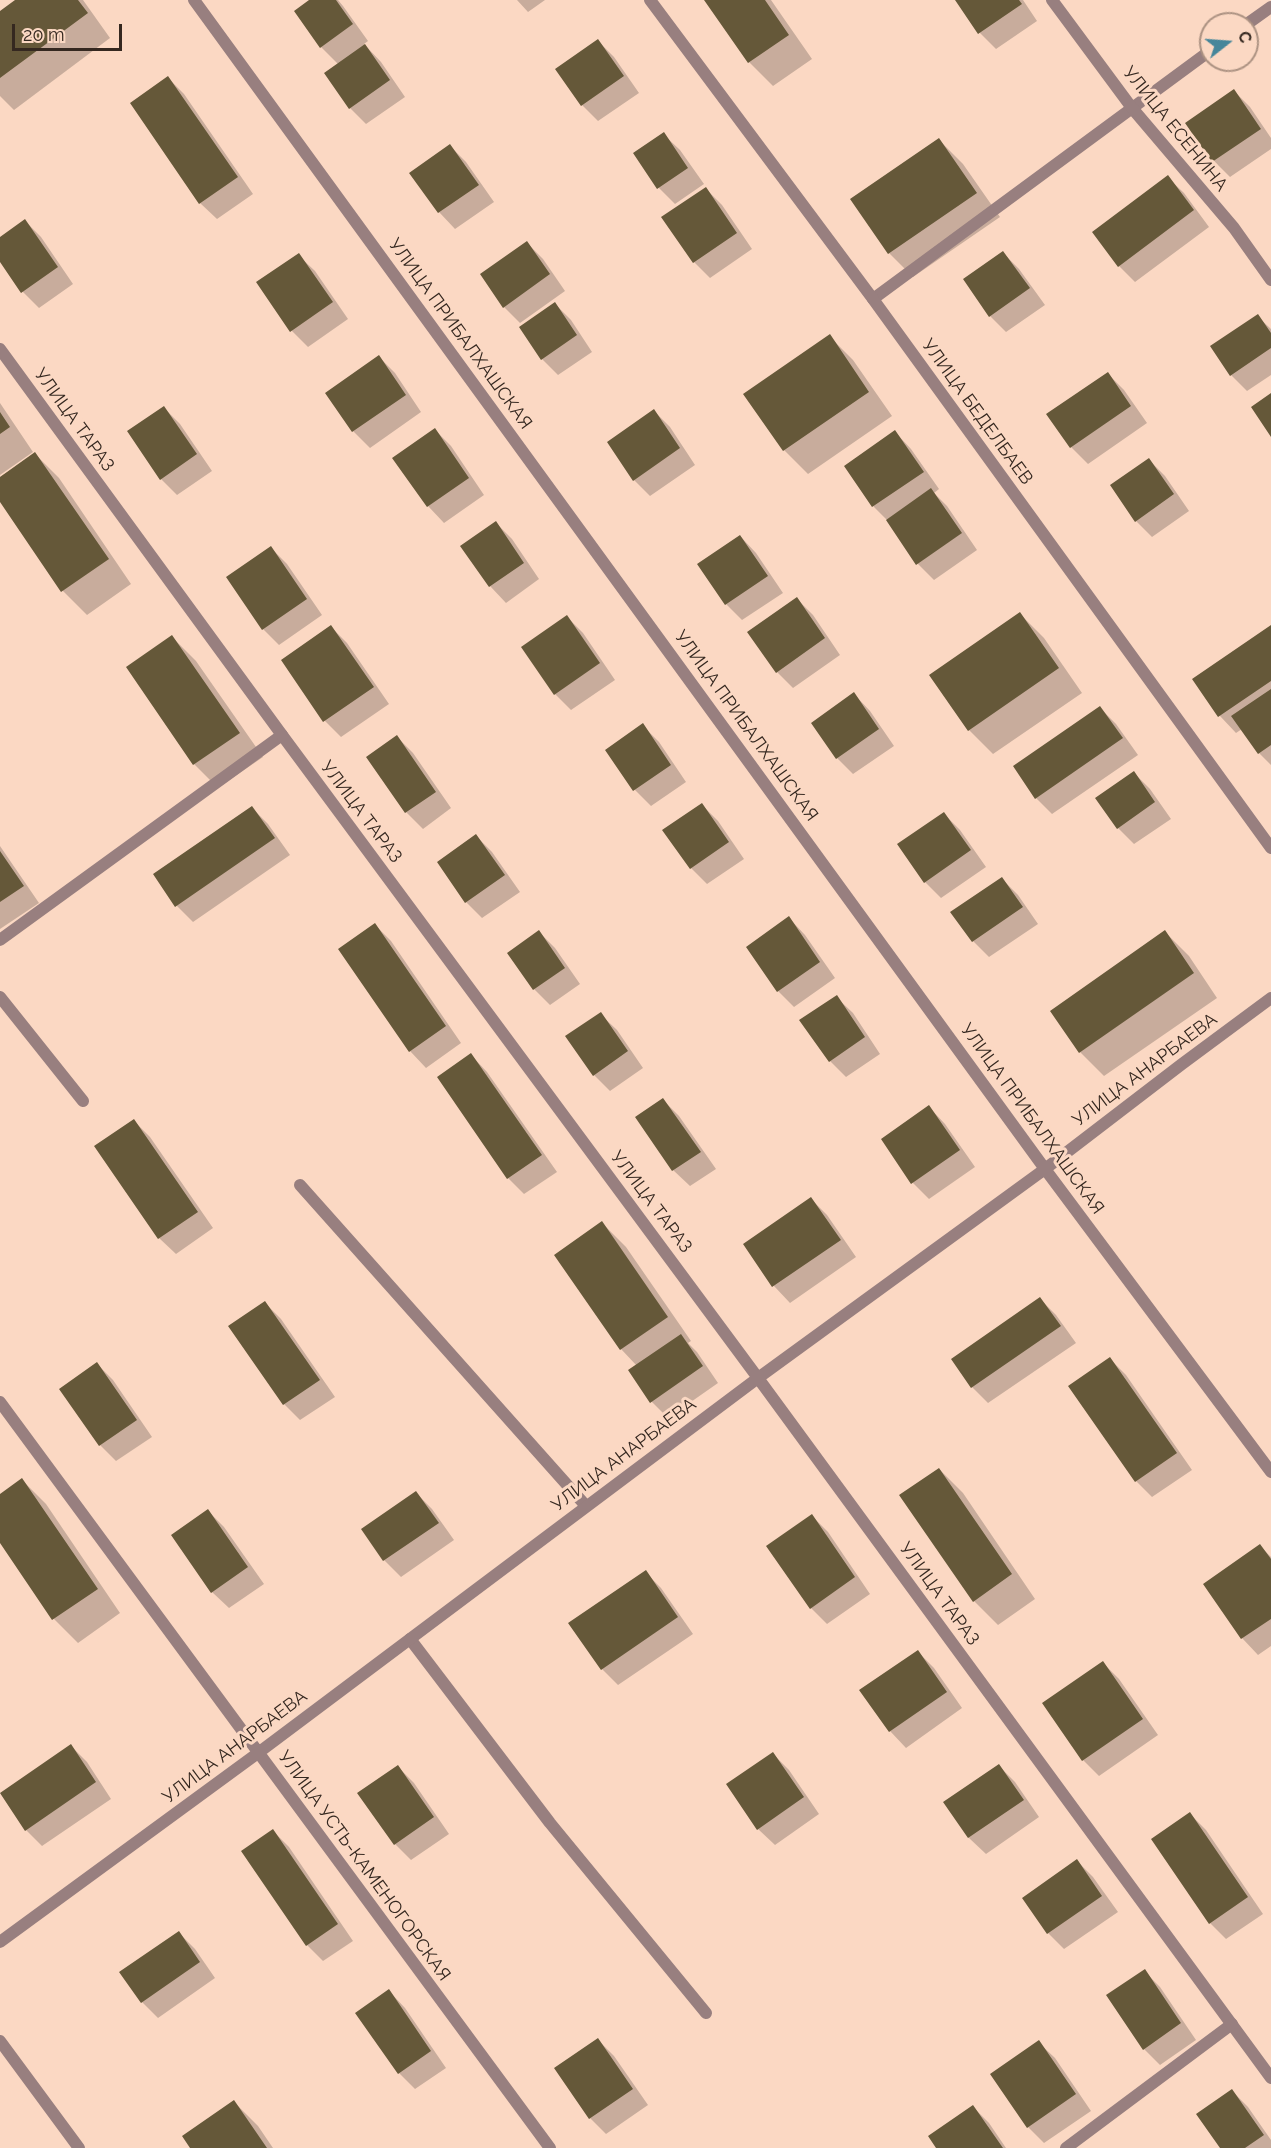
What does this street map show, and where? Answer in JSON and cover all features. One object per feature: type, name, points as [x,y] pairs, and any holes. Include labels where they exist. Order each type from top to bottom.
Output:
[{"type":"street","name":"УЛИЦА ПРИБАЛХАШСКАЯ","points":[[194,0],[1045,1169],[1271,1472]]},
{"type":"street","name":"УЛИЦА БЕДЕЛБАЕВ","points":[[650,0],[873,299],[1271,848]]},
{"type":"street","name":"УЛИЦА ЕСЕНИНА","points":[[1052,0],[1132,108],[1234,228],[1271,280]]},
{"type":"street","points":[[873,299],[1199,59]]},
{"type":"street","name":"УЛИЦА ТАРАЗ","points":[[0,349],[1271,2078]]},
{"type":"street","points":[[0,940],[282,735]]},
{"type":"street","points":[[0,997],[82,1101]]},
{"type":"street","name":"УЛИЦА АНАРБАЕВА","points":[[0,1942],[258,1753],[758,1378],[1045,1169],[1271,998]]},
{"type":"street","points":[[300,1185],[586,1506]]},
{"type":"street","name":"УЛИЦА УСТЬ-КАМЕНОГОРСКАЯ","points":[[0,1402],[550,2148]]},
{"type":"street","points":[[410,1639],[550,1823],[706,2013]]},
{"type":"street","points":[[1066,2148],[1232,2024]]},
{"type":"street","points":[[0,2041],[79,2148]]},
{"type":"building","points":[[15,0],[78,0],[88,13],[0,78],[0,11]]},
{"type":"building","points":[[309,0],[336,0],[353,24],[320,48],[294,11]]},
{"type":"building","points":[[704,0],[765,0],[789,35],[748,63]]},
{"type":"building","points":[[955,0],[1019,0],[1022,4],[978,34]]},
{"type":"building","points":[[598,39],[624,76],[581,106],[555,69]]},
{"type":"building","points":[[365,44],[390,80],[349,109],[324,73]]},
{"type":"building","points":[[168,76],[238,177],[199,204],[130,103]]},
{"type":"building","points":[[1234,89],[1261,129],[1212,162],[1185,123]]},
{"type":"building","points":[[664,132],[688,168],[657,189],[633,153]]},
{"type":"building","points":[[939,138],[977,193],[888,254],[850,199]]},
{"type":"building","points":[[450,144],[479,185],[438,213],[409,173]]},
{"type":"building","points":[[1168,175],[1194,210],[1118,267],[1092,232]]},
{"type":"building","points":[[706,187],[737,233],[693,263],[661,217]]},
{"type":"building","points":[[25,219],[58,267],[21,293],[0,262],[0,237]]},
{"type":"building","points":[[527,241],[550,274],[503,308],[480,274]]},
{"type":"building","points":[[1003,251],[1030,288],[989,317],[963,279]]},
{"type":"building","points":[[299,253],[333,302],[290,332],[256,282]]},
{"type":"building","points":[[555,302],[577,335],[541,360],[519,327]]},
{"type":"building","points":[[1258,314],[1271,333],[1271,348],[1230,376],[1210,346]]},
{"type":"building","points":[[830,334],[869,392],[783,451],[743,394]]},
{"type":"building","points":[[379,355],[406,395],[352,432],[325,393]]},
{"type":"building","points":[[1108,372],[1131,406],[1070,448],[1046,414]]},
{"type":"building","points":[[1271,393],[1271,437],[1251,407]]},
{"type":"building","points":[[164,406],[197,454],[160,480],[127,431]]},
{"type":"building","points":[[654,409],[680,448],[633,481],[607,442]]},
{"type":"building","points":[[0,412],[10,427],[0,434]]},
{"type":"building","points":[[435,428],[469,478],[427,507],[392,458]]},
{"type":"building","points":[[895,430],[924,472],[872,507],[844,466]]},
{"type":"building","points":[[35,452],[109,559],[61,592],[0,502],[0,477]]},
{"type":"building","points":[[1149,458],[1174,494],[1135,522],[1110,485]]},
{"type":"building","points":[[931,488],[962,533],[916,565],[886,520]]},
{"type":"building","points":[[496,521],[524,563],[489,587],[460,546]]},
{"type":"building","points":[[740,535],[768,576],[725,605],[697,564]]},
{"type":"building","points":[[271,546],[307,599],[262,630],[226,577]]},
{"type":"building","points":[[797,597],[825,638],[776,673],[747,632]]},
{"type":"building","points":[[1020,612],[1059,668],[968,731],[929,675]]},
{"type":"building","points":[[567,615],[600,663],[554,695],[521,647]]},
{"type":"building","points":[[331,625],[374,687],[323,722],[281,660]]},
{"type":"building","points":[[1271,625],[1271,681],[1218,717],[1192,679]]},
{"type":"building","points":[[172,635],[240,733],[193,765],[126,667]]},
{"type":"building","points":[[1271,689],[1271,745],[1258,754],[1231,716]]},
{"type":"building","points":[[854,692],[879,729],[836,759],[811,723]]},
{"type":"building","points":[[1100,706],[1123,738],[1035,799],[1013,766]]},
{"type":"building","points":[[643,723],[671,765],[633,791],[605,750]]},
{"type":"building","points":[[397,735],[436,792],[405,813],[366,757]]},
{"type":"building","points":[[1134,771],[1155,802],[1117,829],[1095,798]]},
{"type":"building","points":[[702,803],[729,842],[690,869],[662,830]]},
{"type":"building","points":[[252,806],[275,838],[175,907],[153,874]]},
{"type":"building","points":[[944,812],[971,850],[924,883],[897,844]]},
{"type":"building","points":[[476,834],[505,875],[465,903],[437,862]]},
{"type":"building","points":[[0,851],[24,886],[0,902]]},
{"type":"building","points":[[1002,877],[1023,907],[972,942],[950,912]]},
{"type":"building","points":[[789,916],[820,962],[777,992],[746,947]]},
{"type":"building","points":[[375,923],[446,1026],[409,1052],[338,949]]},
{"type":"building","points":[[539,930],[565,968],[533,990],[507,953]]},
{"type":"building","points":[[1165,930],[1194,973],[1079,1053],[1050,1011]]},
{"type":"building","points":[[837,995],[865,1037],[829,1062],[799,1020]]},
{"type":"building","points":[[601,1012],[628,1051],[593,1076],[565,1036]]},
{"type":"building","points":[[471,1053],[542,1155],[507,1179],[437,1077]]},
{"type":"building","points":[[663,1098],[701,1152],[672,1171],[635,1117]]},
{"type":"building","points":[[929,1105],[960,1150],[911,1184],[881,1139]]},
{"type":"building","points":[[134,1119],[198,1212],[158,1239],[94,1146]]},
{"type":"building","points":[[811,1197],[841,1240],[772,1287],[743,1244]]},
{"type":"building","points":[[602,1221],[668,1317],[620,1350],[554,1255]]},
{"type":"building","points":[[1040,1297],[1061,1326],[971,1388],[951,1359]]},
{"type":"building","points":[[265,1301],[320,1380],[283,1405],[228,1326]]},
{"type":"building","points":[[681,1334],[703,1366],[650,1403],[628,1370]]},
{"type":"building","points":[[1110,1357],[1177,1453],[1135,1482],[1068,1386]]},
{"type":"building","points":[[97,1362],[137,1420],[99,1446],[59,1389]]},
{"type":"building","points":[[939,1468],[1012,1574],[973,1602],[899,1495]]},
{"type":"building","points":[[22,1478],[98,1589],[52,1620],[0,1543],[0,1494]]},
{"type":"building","points":[[416,1491],[439,1523],[383,1561],[361,1529]]},
{"type":"building","points":[[208,1509],[248,1567],[211,1593],[171,1535]]},
{"type":"building","points":[[812,1514],[855,1577],[810,1609],[766,1546]]},
{"type":"building","points":[[1260,1544],[1271,1559],[1271,1619],[1241,1639],[1203,1584]]},
{"type":"building","points":[[646,1570],[678,1617],[601,1670],[568,1623]]},
{"type":"building","points":[[918,1650],[947,1692],[889,1732],[859,1690]]},
{"type":"building","points":[[1103,1661],[1143,1719],[1082,1761],[1042,1703]]},
{"type":"building","points":[[71,1744],[96,1782],[25,1831],[0,1793]]},
{"type":"building","points":[[773,1752],[804,1797],[757,1830],[726,1784]]},
{"type":"building","points":[[999,1764],[1024,1800],[968,1838],[943,1802]]},
{"type":"building","points":[[398,1765],[434,1817],[394,1845],[357,1793]]},
{"type":"building","points":[[1190,1812],[1248,1897],[1209,1924],[1151,1839]]},
{"type":"building","points":[[273,1829],[338,1924],[306,1946],[241,1851]]},
{"type":"building","points":[[1077,1859],[1102,1896],[1047,1934],[1022,1898]]},
{"type":"building","points":[[179,1931],[200,1962],[141,2003],[119,1972]]},
{"type":"building","points":[[1145,1969],[1181,2023],[1143,2050],[1106,1995]]},
{"type":"building","points":[[389,1989],[431,2051],[398,2074],[355,2013]]},
{"type":"building","points":[[598,2038],[633,2089],[589,2119],[554,2068]]},
{"type":"building","points":[[1039,2040],[1076,2094],[1027,2128],[990,2074]]},
{"type":"building","points":[[1232,2089],[1264,2135],[1245,2148],[1220,2148],[1196,2114]]},
{"type":"building","points":[[234,2100],[267,2148],[190,2148],[182,2136]]},
{"type":"building","points":[[973,2105],[1003,2148],[936,2148],[928,2136]]}]
